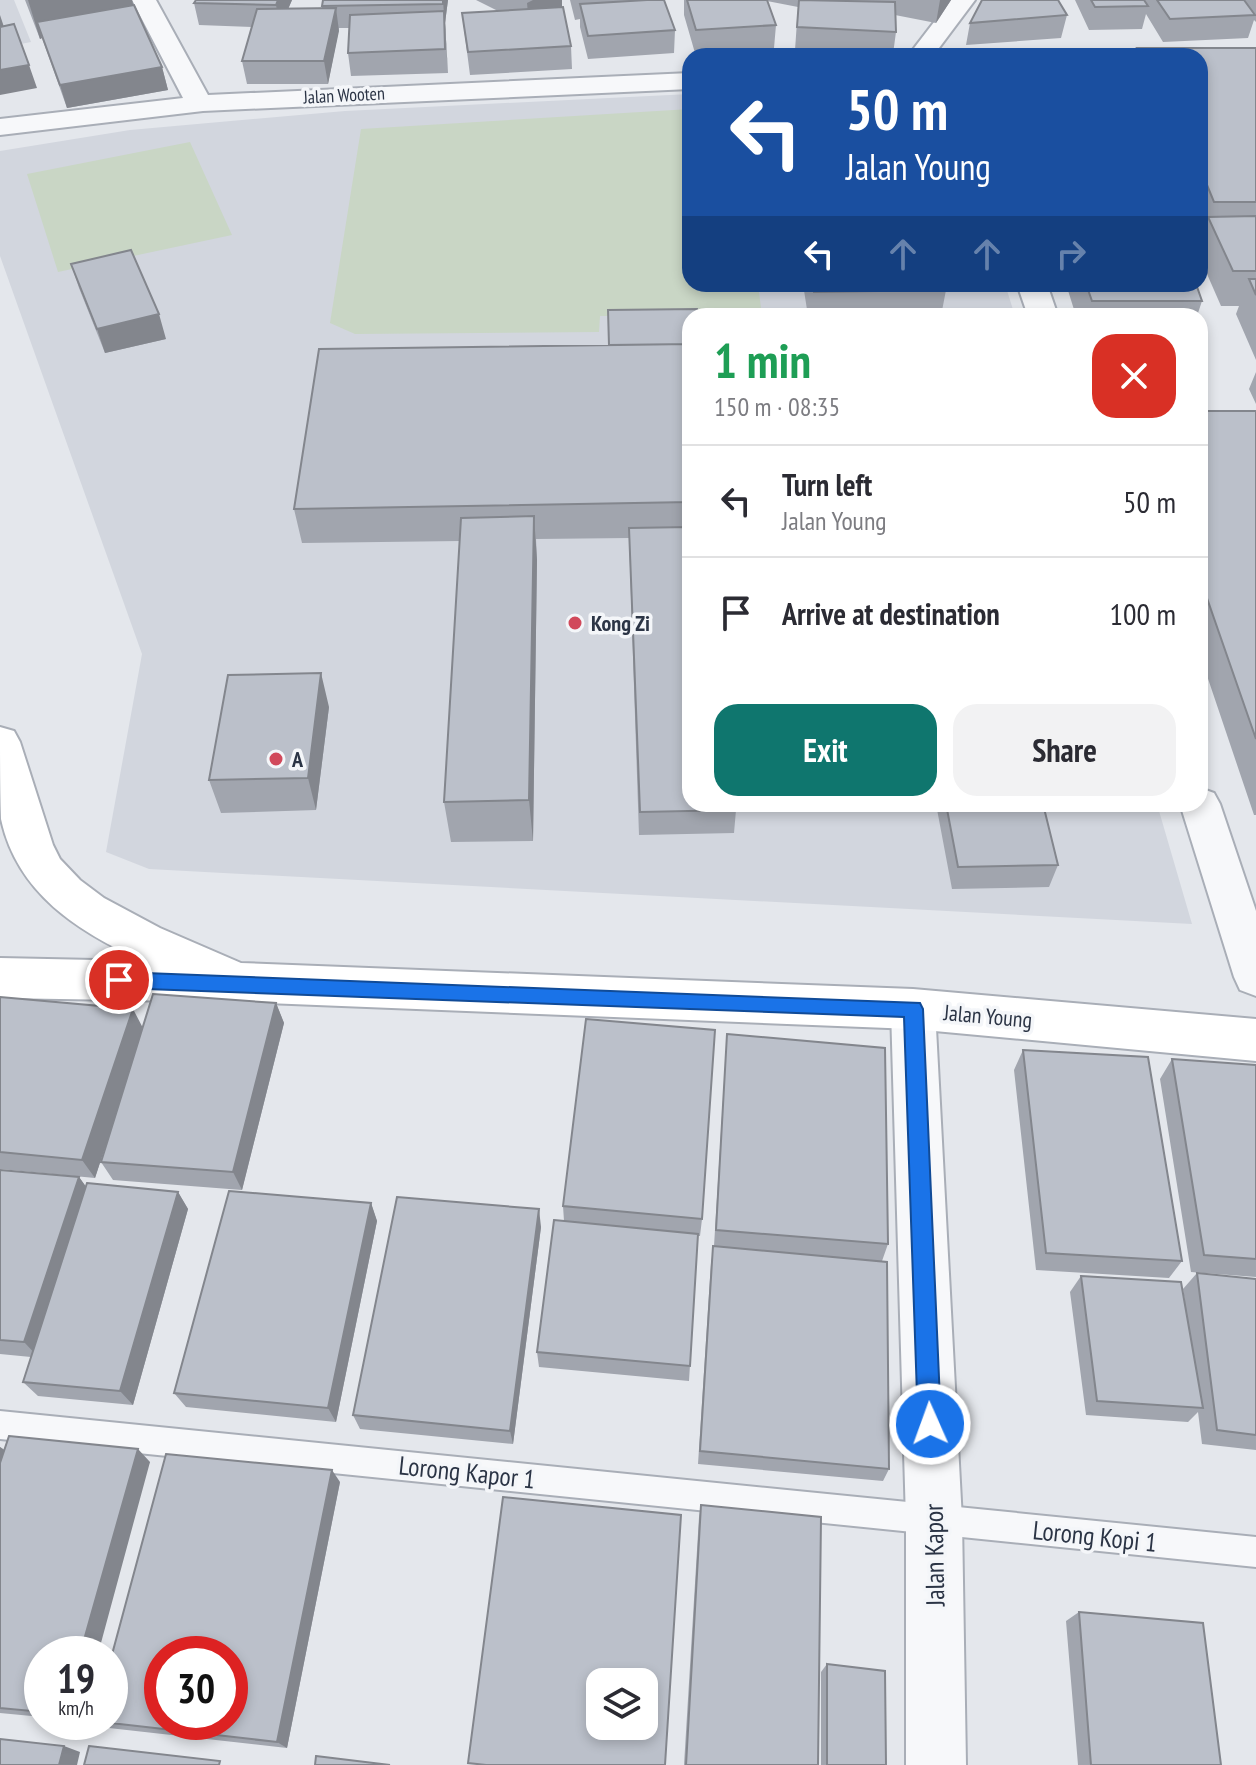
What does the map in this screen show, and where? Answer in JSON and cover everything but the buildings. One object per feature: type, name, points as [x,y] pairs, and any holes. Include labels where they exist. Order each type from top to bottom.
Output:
[{"type":"main road","points":[[0,742],[32,850],[55,886],[89,913],[239,982]]},
{"type":"main road","name":"Jalan Young","points":[[0,978],[239,982],[913,1009],[1256,1040]]},
{"type":"street","points":[[144,0],[199,103]]},
{"type":"street","points":[[926,48],[963,0]]},
{"type":"street","name":"Jalan Wooten","points":[[0,127],[199,103],[682,81]]},
{"type":"street","points":[[1203,812],[1256,977]]},
{"type":"street","name":"Jalan Kapor","points":[[913,1009],[934,1520],[936,1765]]},
{"type":"lane","name":"Lorong Kapor 1","points":[[0,1425],[934,1520]]},
{"type":"lane","name":"Lorong Kopi 1","points":[[934,1520],[1256,1552]]},
{"type":"shaded area","points":[[0,0],[14,0],[31,42],[0,48]]},
{"type":"shaded area","points":[[682,94],[682,292],[1008,292],[1012,308],[682,308],[682,812],[1159,812],[1192,924],[149,869],[106,852],[142,654],[0,256],[0,151],[130,130],[345,111]]},
{"type":"green space","points":[[682,109],[682,292],[759,292],[761,308],[682,308],[682,316],[600,316],[599,332],[355,334],[330,323],[361,129]]},
{"type":"green space","points":[[190,142],[232,235],[58,272],[27,174]]},
{"type":"place","name":"Kong Zi","points":[[575,623]]},
{"type":"place","name":"A","points":[[276,759]]},
{"type":"route","points":[[119,980],[913,1009],[930,1424]]}]
